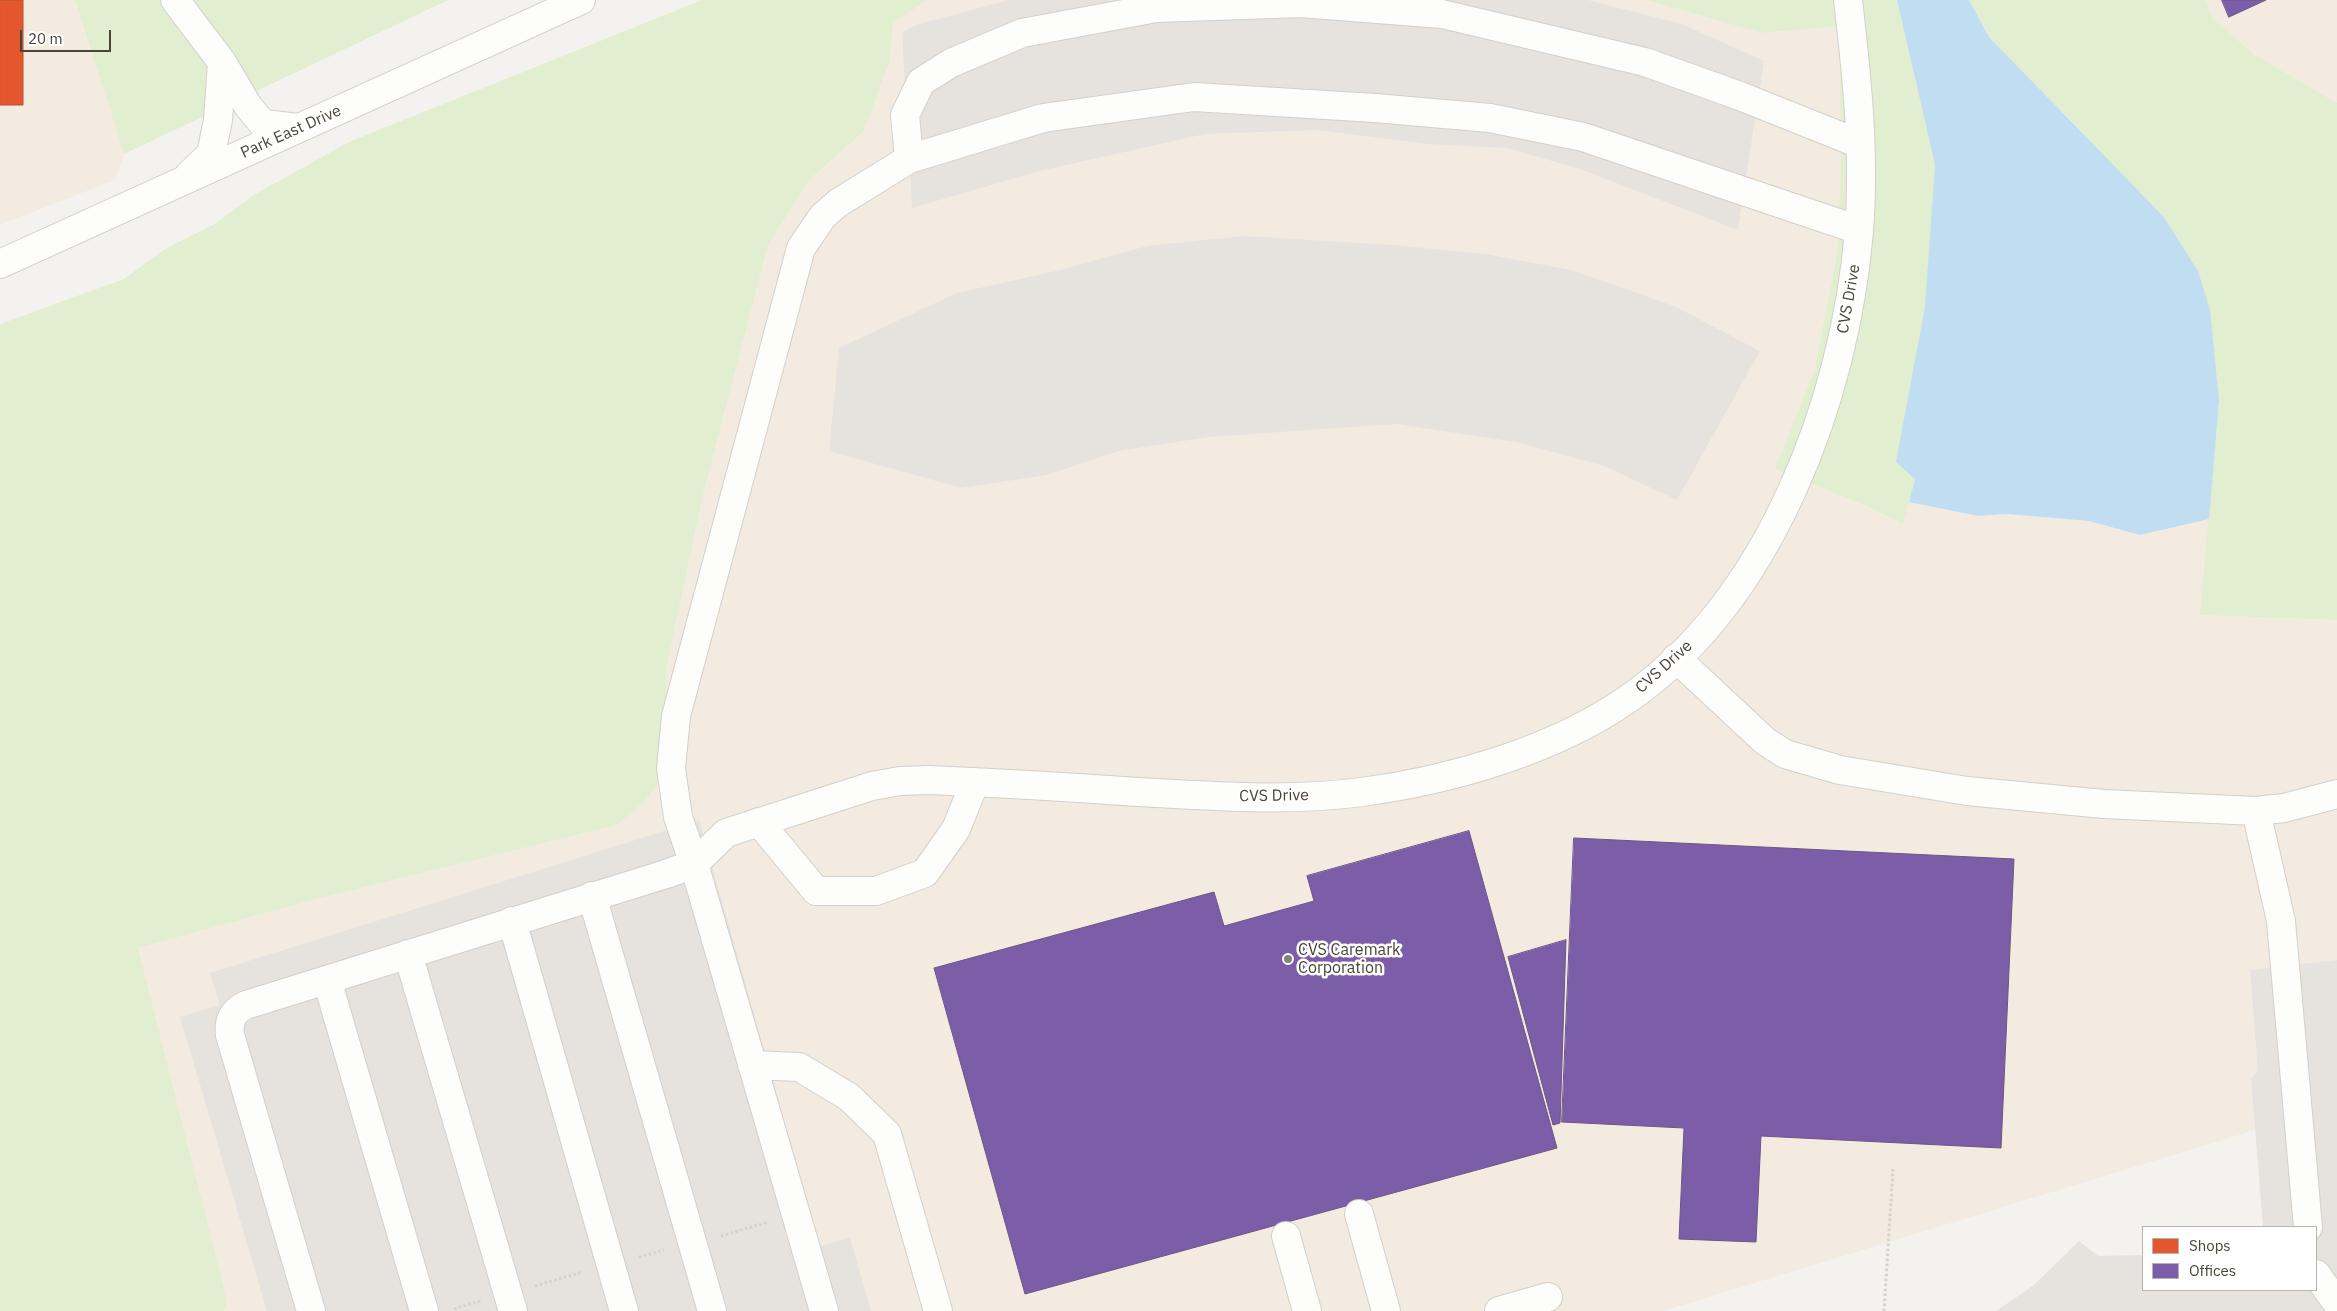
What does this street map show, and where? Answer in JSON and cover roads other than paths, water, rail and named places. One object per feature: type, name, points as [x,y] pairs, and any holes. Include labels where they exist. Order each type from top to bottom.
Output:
[{"type":"street","points":[[175,0],[222,62],[248,106],[263,124],[300,128]]},
{"type":"street","name":"Park East Drive","points":[[0,264],[581,0]]},
{"type":"street","name":"CVS Drive","points":[[694,864],[726,833],[846,793],[900,780],[975,782],[1248,797],[1328,795],[1379,789],[1482,765],[1560,737],[1627,700],[1653,680],[1676,658],[1717,613],[1736,588],[1772,529],[1796,480],[1816,427],[1838,359],[1852,292],[1859,230],[1860,144],[1856,74],[1848,0]]},
{"type":"street","points":[[910,158],[905,116],[921,82],[951,63],[1022,33],[1156,8],[1301,3],[1442,14],[1646,62],[1740,96],[1860,144]]},
{"type":"street","points":[[183,181],[211,154],[218,120],[222,62]]},
{"type":"street","points":[[824,1311],[694,864],[678,817],[671,768],[676,716],[801,248],[823,216],[838,203],[910,158],[1043,118],[1194,97],[1375,108],[1490,118],[1583,137],[1859,230]]},
{"type":"street","points":[[1676,658],[1765,741],[1785,754],[1822,765],[1900,782],[1967,792],[2104,804],[2256,811],[2284,808],[2337,794]]},
{"type":"street","points":[[759,822],[816,891],[876,890],[925,873],[956,829],[975,782]]},
{"type":"street","points":[[2256,811],[2280,921],[2308,1226]]},
{"type":"street","points":[[311,1311],[229,1029],[232,1017],[240,1008],[694,864]]},
{"type":"street","points":[[592,896],[712,1311]]},
{"type":"street","points":[[512,921],[624,1311]]},
{"type":"street","points":[[408,954],[513,1311]]},
{"type":"street","points":[[327,980],[424,1311]]},
{"type":"street","points":[[752,1065],[799,1068],[849,1097],[887,1134],[938,1311]]},
{"type":"street","points":[[1358,1214],[1386,1311]]},
{"type":"street","points":[[1286,1236],[1307,1311]]},
{"type":"street","points":[[2317,1275],[2337,1303]]},
{"type":"street","points":[[1499,1311],[1548,1297]]},
{"type":"water","points":[[1897,0],[1969,0],[1989,37],[2164,217],[2198,271],[2210,310],[2219,401],[2209,519],[2140,535],[2089,521],[2007,514],[1978,516],[1909,502],[1915,479],[1896,462],[1925,307],[1935,165]]},
{"type":"place","name":"CVS Caremark Corporation","points":[[1288,959]]}]
